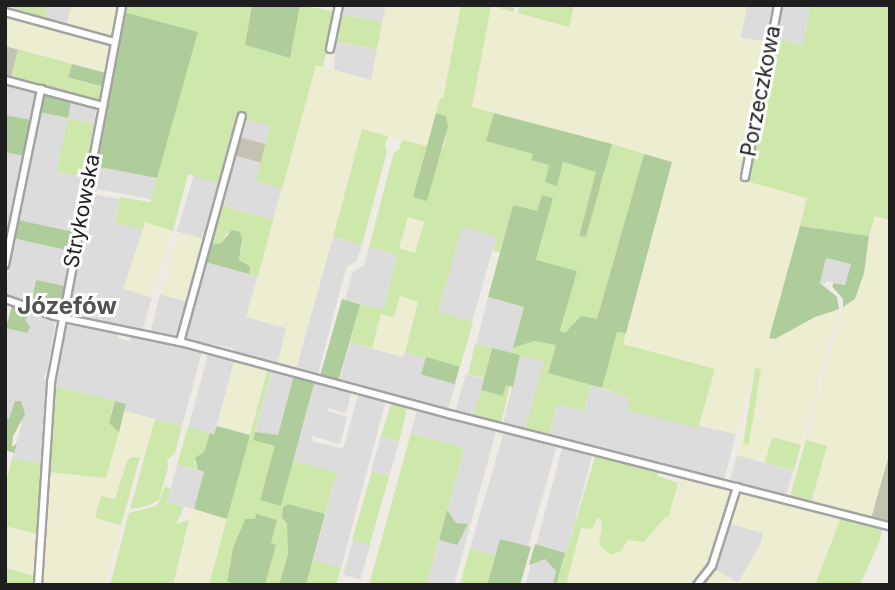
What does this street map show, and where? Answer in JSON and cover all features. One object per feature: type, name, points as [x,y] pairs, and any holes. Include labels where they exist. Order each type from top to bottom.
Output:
[{"type":"street","name":"Strykowska","points":[[38,585],[51,382],[122,5]]},
{"type":"street","points":[[330,49],[339,5]]},
{"type":"street","name":"Porzeczkowa","points":[[745,177],[778,5]]},
{"type":"street","points":[[5,12],[115,42]]},
{"type":"street","points":[[5,80],[103,106]]},
{"type":"street","points":[[5,265],[41,89]]},
{"type":"street","points":[[180,342],[242,116]]},
{"type":"street","points":[[5,299],[62,317],[180,342],[890,526]]},
{"type":"street","points":[[697,585],[712,566],[737,487]]},
{"type":"shaded area","points":[[49,5],[72,5],[66,25],[45,19]]},
{"type":"shaded area","points":[[343,5],[386,5],[382,22],[341,14]]},
{"type":"shaded area","points":[[747,5],[775,5],[768,42],[741,38]]},
{"type":"shaded area","points":[[779,5],[810,5],[803,45],[773,38]]},
{"type":"shaded area","points":[[336,42],[377,50],[371,80],[334,70]]},
{"type":"shaded area","points":[[5,46],[18,49],[11,78],[5,76]]},
{"type":"shaded area","points":[[5,82],[34,90],[36,94],[31,120],[5,115]]},
{"type":"shaded area","points":[[71,100],[93,106],[96,110],[94,123],[68,118],[57,172],[83,177],[72,231],[18,220],[39,112],[67,118]]},
{"type":"shaded area","points":[[247,119],[271,125],[266,144],[242,138]]},
{"type":"shaded area","points":[[239,137],[266,144],[261,163],[234,155]]},
{"type":"shaded area","points":[[5,152],[24,156],[7,246],[5,245]]},
{"type":"shaded area","points":[[234,155],[261,162],[256,181],[282,189],[273,220],[220,205]]},
{"type":"shaded area","points":[[94,166],[157,178],[153,200],[90,188]]},
{"type":"shaded area","points":[[194,175],[220,183],[203,239],[177,231]]},
{"type":"shaded area","points":[[92,194],[119,199],[115,222],[143,229],[126,289],[152,297],[143,329],[70,314],[67,309]]},
{"type":"shaded area","points":[[462,226],[497,236],[472,322],[437,313]]},
{"type":"shaded area","points":[[333,237],[362,245],[357,260],[346,268],[318,374],[296,369]]},
{"type":"shaded area","points":[[14,239],[72,250],[65,286],[36,280],[31,305],[5,296]]},
{"type":"shaded area","points":[[369,247],[397,255],[383,309],[345,300],[352,273],[364,265]]},
{"type":"shaded area","points":[[826,258],[851,264],[845,285],[826,281],[825,284],[820,283]]},
{"type":"shaded area","points":[[205,262],[258,276],[247,317],[286,328],[277,366],[236,355],[233,348],[183,339]]},
{"type":"shaded area","points":[[160,294],[188,301],[178,341],[150,334]]},
{"type":"shaded area","points":[[488,297],[524,306],[512,353],[476,345]]},
{"type":"shaded area","points":[[12,306],[55,323],[47,372],[43,378],[48,384],[43,464],[12,459],[22,423],[5,418],[5,329]]},
{"type":"shaded area","points":[[70,323],[119,333],[118,338],[130,341],[131,337],[160,342],[160,345],[168,342],[202,351],[182,426],[124,411],[126,404],[54,386],[66,325]]},
{"type":"shaded area","points":[[350,343],[403,357],[405,352],[426,357],[422,374],[456,383],[448,410],[339,382]]},
{"type":"shaded area","points":[[208,354],[234,361],[214,434],[188,427]]},
{"type":"shaded area","points":[[520,355],[544,361],[527,430],[503,424]]},
{"type":"shaded area","points":[[272,369],[294,375],[275,445],[253,440]]},
{"type":"shaded area","points":[[466,374],[484,379],[474,416],[456,411]]},
{"type":"shaded area","points":[[315,380],[352,390],[346,413],[328,408],[327,411],[347,417],[340,444],[312,436],[311,441],[343,449],[359,392],[386,400],[341,568],[313,560],[337,472],[293,461]]},
{"type":"shaded area","points":[[591,385],[630,399],[628,410],[736,434],[725,477],[721,479],[686,471],[667,466],[660,460],[656,464],[642,460],[641,456],[635,458],[603,450],[599,446],[597,448],[549,436],[557,404],[584,411]]},
{"type":"shaded area","points":[[417,410],[496,431],[454,585],[426,585],[464,448],[411,433]]},
{"type":"shaded area","points":[[504,432],[556,445],[556,449],[528,547],[500,539],[495,555],[470,548]]},
{"type":"shaded area","points":[[381,436],[399,441],[389,476],[371,471]]},
{"type":"shaded area","points":[[563,445],[593,453],[558,585],[525,585]]},
{"type":"shaded area","points":[[890,451],[890,522],[871,518]]},
{"type":"shaded area","points":[[737,455],[793,471],[786,497],[733,483],[730,479]]},
{"type":"shaded area","points":[[177,465],[204,472],[194,509],[167,502]]},
{"type":"shaded area","points":[[727,523],[764,533],[738,583],[713,568]]},
{"type":"shaded area","points":[[353,540],[370,545],[360,580],[343,575]]},
{"type":"green space","points":[[5,5],[49,5],[45,19]]},
{"type":"green space","points":[[72,5],[99,5],[119,10],[114,34],[109,37],[66,25]]},
{"type":"green space","points":[[126,5],[252,5],[245,45],[289,57],[300,5],[334,11],[323,67],[316,65],[282,189],[256,181],[270,125],[244,120],[246,113],[240,112],[220,183],[188,174],[173,231],[145,222],[143,229],[115,223],[120,197],[150,202],[198,32],[124,12]]},
{"type":"green space","points":[[252,5],[300,5],[290,58],[245,45]]},
{"type":"green space","points":[[386,5],[461,5],[443,99],[440,99],[427,146],[362,129],[295,371],[277,366],[286,328],[246,317],[316,65],[371,80]]},
{"type":"green space","points":[[461,5],[515,5],[514,12],[491,6],[472,107],[494,113],[486,141],[533,154],[531,160],[550,165],[556,186],[563,162],[597,171],[579,235],[586,237],[612,144],[644,154],[597,319],[565,333],[560,332],[576,272],[536,261],[553,198],[542,195],[537,212],[513,205],[500,252],[493,251],[497,236],[462,227],[438,312],[473,322],[460,367],[405,352],[418,302],[400,296],[394,317],[381,314],[372,348],[350,343],[360,304],[383,309],[397,255],[369,247],[394,152],[399,150],[402,140],[427,146],[413,197],[444,146],[447,119],[436,113],[440,98],[443,99]],"holes":[[[408,217],[424,222],[415,253],[399,248]]]},
{"type":"green space","points":[[520,5],[574,5],[569,27],[518,13]]},
{"type":"green space","points":[[574,5],[747,5],[741,38],[769,42],[743,180],[808,199],[769,338],[775,339],[815,317],[839,309],[801,445],[772,437],[765,463],[737,455],[761,370],[755,368],[736,434],[699,424],[714,369],[623,344],[672,162],[472,107],[491,6],[569,27]]},
{"type":"green space","points":[[810,5],[890,5],[890,220],[875,216],[869,236],[800,226],[807,198],[746,181],[773,38],[803,45]]},
{"type":"green space","points":[[124,12],[198,32],[157,178],[94,166]]},
{"type":"green space","points":[[341,14],[382,22],[377,49],[336,41]]},
{"type":"green space","points":[[5,15],[112,46],[106,73],[5,46]]},
{"type":"green space","points":[[18,49],[72,64],[69,78],[103,87],[101,102],[11,78]]},
{"type":"green space","points":[[72,64],[106,73],[102,87],[68,78]]},
{"type":"green space","points":[[46,93],[71,100],[68,118],[39,112],[42,95]]},
{"type":"green space","points":[[436,113],[446,116],[448,126],[427,201],[413,197]]},
{"type":"green space","points":[[494,113],[612,144],[586,237],[579,236],[596,172],[563,162],[557,186],[545,182],[549,165],[531,160],[533,154],[486,141]]},
{"type":"green space","points":[[5,115],[31,120],[24,156],[5,152]]},
{"type":"green space","points":[[68,118],[96,124],[85,178],[57,172]]},
{"type":"green space","points":[[362,129],[388,136],[385,146],[387,151],[362,245],[333,237]]},
{"type":"green space","points":[[644,154],[672,162],[626,333],[617,332],[602,388],[548,373],[556,345],[534,341],[513,348],[524,307],[488,297],[513,205],[537,211],[542,195],[553,198],[536,260],[577,271],[560,331],[565,333],[581,316],[597,319]]},
{"type":"green space","points":[[220,205],[273,220],[258,276],[249,274],[249,265],[239,260],[242,246],[227,233],[221,243],[209,245]]},
{"type":"green space","points":[[875,216],[890,220],[890,451],[871,518],[811,503],[827,446],[806,440],[843,307],[855,299],[864,273]]},
{"type":"green space","points":[[408,217],[424,221],[416,253],[400,249]]},
{"type":"green space","points":[[18,220],[75,232],[71,251],[14,239]]},
{"type":"green space","points":[[145,222],[173,231],[151,298],[123,289]]},
{"type":"green space","points":[[800,226],[869,236],[864,273],[855,299],[843,307],[843,299],[832,286],[834,283],[845,285],[851,264],[826,258],[820,283],[837,297],[839,309],[815,317],[775,339],[769,338]]},
{"type":"green space","points":[[232,230],[240,232],[242,239],[239,260],[250,266],[249,274],[205,262],[209,245],[221,243]]},
{"type":"green space","points":[[178,232],[205,239],[188,302],[161,295]]},
{"type":"green space","points":[[36,280],[65,286],[60,309],[55,313],[31,305]]},
{"type":"green space","points":[[400,296],[419,302],[403,357],[372,348],[381,314]]},
{"type":"green space","points":[[342,299],[360,304],[338,381],[320,376]]},
{"type":"green space","points":[[12,306],[31,313],[25,320],[30,327],[27,333],[6,328]]},
{"type":"green space","points":[[617,331],[626,333],[623,344],[715,369],[698,428],[627,410],[630,399],[602,388]]},
{"type":"green space","points":[[534,341],[556,345],[548,373],[591,385],[584,411],[557,404],[549,436],[525,430],[544,362],[511,353],[513,348]]},
{"type":"green space","points":[[475,344],[492,348],[485,378],[468,374]]},
{"type":"green space","points":[[492,348],[520,355],[513,387],[506,385],[503,396],[481,390]]},
{"type":"green space","points":[[426,357],[460,367],[455,384],[421,374]]},
{"type":"green space","points":[[235,360],[268,368],[252,434],[219,426]]},
{"type":"green space","points":[[268,368],[272,369],[253,439],[275,445],[281,506],[293,461],[337,472],[325,514],[288,504],[283,507],[282,517],[287,524],[289,547],[279,585],[265,585],[276,545],[271,543],[256,514],[255,519],[245,519],[233,548],[227,580],[237,585],[209,585]]},
{"type":"green space","points":[[755,368],[761,369],[749,445],[743,444]]},
{"type":"green space","points":[[294,375],[315,380],[281,506],[260,500],[275,446],[253,440],[255,432],[278,435]]},
{"type":"green space","points":[[506,385],[510,386],[501,423],[473,418],[481,390],[503,396]]},
{"type":"green space","points":[[54,386],[115,401],[111,413],[119,432],[106,478],[48,472]]},
{"type":"green space","points":[[15,401],[21,401],[25,414],[13,436],[12,447],[17,443],[14,453],[5,450],[5,418],[9,419]]},
{"type":"green space","points":[[115,401],[126,404],[119,432],[109,423]]},
{"type":"green space","points":[[392,401],[405,404],[407,409],[399,441],[381,436]]},
{"type":"green space","points":[[124,411],[155,419],[145,455],[132,457],[127,461],[114,499],[101,496],[96,518],[121,525],[105,585],[41,585],[48,472],[106,478]]},
{"type":"green space","points":[[155,419],[182,426],[175,453],[167,460],[168,467],[159,500],[147,506],[130,509]]},
{"type":"green space","points":[[217,426],[250,435],[227,519],[194,509],[204,472],[198,470],[195,458],[204,452],[210,433],[214,434]]},
{"type":"green space","points":[[188,427],[210,433],[204,452],[194,460],[198,470],[177,465]]},
{"type":"green space","points":[[411,433],[464,448],[447,510],[426,585],[369,585]]},
{"type":"green space","points":[[772,437],[801,445],[794,471],[765,463]]},
{"type":"green space","points":[[806,440],[827,446],[811,504],[789,498]]},
{"type":"green space","points":[[596,454],[657,469],[658,476],[678,483],[668,518],[666,516],[644,542],[628,540],[621,551],[611,555],[599,545],[602,522],[598,517],[592,529],[581,528],[566,585],[556,585]]},
{"type":"green space","points":[[132,457],[140,457],[121,525],[95,518],[101,496],[115,499],[127,461]]},
{"type":"green space","points":[[12,459],[43,464],[38,534],[5,526],[5,485]]},
{"type":"green space","points":[[372,471],[389,476],[369,545],[352,540]]},
{"type":"green space","points":[[681,475],[730,487],[732,490],[709,566],[694,585],[566,585],[580,528],[590,530],[595,519],[600,518],[599,545],[611,555],[621,551],[628,540],[644,542],[666,516],[668,517]]},
{"type":"green space","points":[[165,487],[171,488],[167,502],[184,507],[176,524],[189,520],[173,585],[110,585],[129,513],[157,506]]},
{"type":"green space","points":[[744,491],[842,515],[815,585],[700,585],[713,568],[738,583],[760,545],[763,533],[727,523],[737,494]]},
{"type":"green space","points":[[288,504],[325,514],[306,585],[279,585],[288,553],[287,524],[282,517],[283,507]]},
{"type":"green space","points":[[190,508],[227,519],[209,585],[173,585],[189,527]]},
{"type":"green space","points":[[447,510],[456,523],[468,524],[457,545],[439,540]]},
{"type":"green space","points":[[256,514],[277,520],[271,543],[276,545],[265,585],[237,585],[227,581],[233,548],[245,519],[255,519]]},
{"type":"green space","points":[[842,515],[883,526],[880,540],[860,585],[815,585]]},
{"type":"green space","points":[[5,526],[38,534],[35,576],[5,568]]},
{"type":"green space","points":[[500,539],[531,547],[520,585],[487,585]]},
{"type":"green space","points":[[535,544],[565,553],[556,585],[553,585],[556,571],[545,559],[529,565]]},
{"type":"green space","points":[[470,548],[495,555],[487,585],[460,585]]},
{"type":"green space","points":[[313,560],[341,568],[336,585],[306,585]]},
{"type":"green space","points":[[5,568],[35,576],[35,585],[5,585]]},
{"type":"district","name":"Józefów","points":[[67,306]]}]
